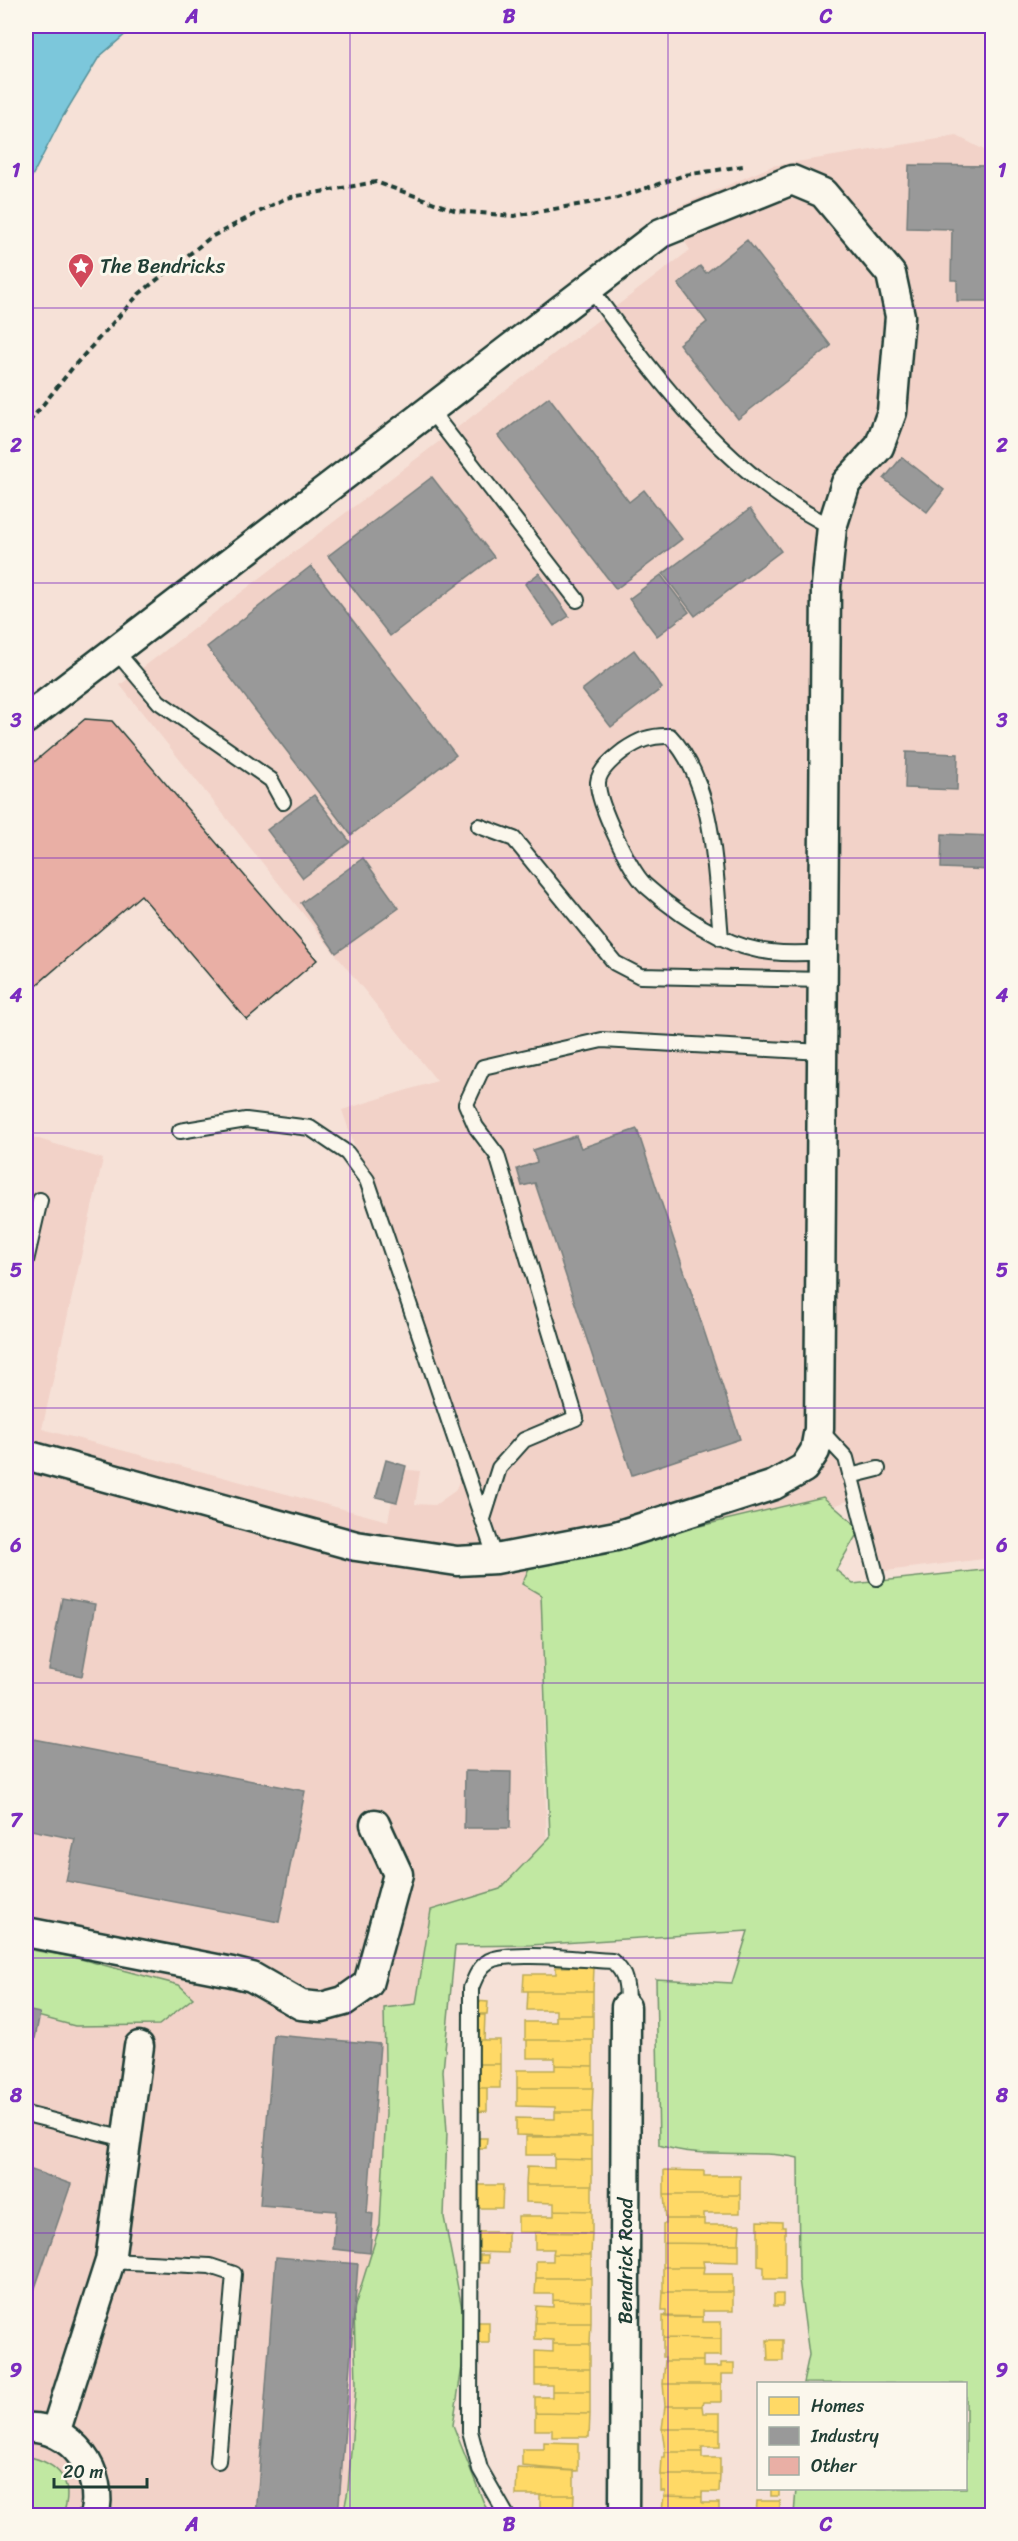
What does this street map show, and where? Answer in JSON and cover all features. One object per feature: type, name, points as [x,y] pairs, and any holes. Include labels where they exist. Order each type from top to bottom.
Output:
[{"type":"street","points":[[26,719],[662,233],[792,180],[823,193],[891,274],[900,316],[892,412],[879,447],[846,483],[832,527],[826,586],[819,1429],[815,1451],[804,1468],[774,1485],[616,1536],[496,1559],[457,1561],[356,1546],[26,1455]]},
{"type":"street","points":[[26,1932],[252,1977],[301,2005],[322,2007],[344,2001],[368,1984],[398,1874],[375,1824]]},
{"type":"street","name":"Bendrick Road","points":[[624,2516],[626,2007]]},
{"type":"street","points":[[55,2433],[110,2261],[139,2046]]},
{"type":"street","points":[[26,2428],[55,2433],[79,2449],[94,2475],[98,2504],[94,2516]]},
{"type":"lane","points":[[590,288],[677,404],[714,443],[774,494],[832,527]]},
{"type":"lane","points":[[430,410],[577,600]]},
{"type":"lane","points":[[116,650],[159,702],[271,780],[283,802]]},
{"type":"lane","points":[[721,938],[717,873],[693,767],[683,750],[669,736],[652,735],[611,760],[598,780],[602,803],[627,860],[643,884],[677,911],[721,938],[744,947],[784,955],[823,951]]},
{"type":"lane","points":[[479,826],[514,839],[615,963],[640,976],[823,980]]},
{"type":"lane","points":[[483,1519],[499,1468],[524,1440],[576,1418],[497,1155],[476,1127],[466,1104],[483,1067],[602,1040],[822,1052]]},
{"type":"lane","points":[[180,1131],[246,1120],[310,1128],[347,1153],[367,1180],[496,1559]]},
{"type":"lane","points":[[26,1261],[40,1200]]},
{"type":"lane","points":[[819,1429],[846,1458],[877,1578]]},
{"type":"lane","points":[[850,1476],[878,1469]]},
{"type":"lane","points":[[507,2516],[480,2469],[470,2431],[471,1988],[478,1972],[490,1961],[527,1957],[612,1961],[620,1967],[625,1977],[628,1991],[626,2007]]},
{"type":"lane","points":[[26,2114],[125,2139]]},
{"type":"lane","points":[[110,2261],[210,2266],[234,2274],[218,2461]]},
{"type":"path","points":[[26,432],[30,421],[74,366],[139,294],[211,237],[286,198],[376,183],[457,211],[514,216],[617,198],[685,175],[747,165]]},
{"type":"shaded area","points":[[957,136],[992,154],[992,1558],[877,1572],[861,1496],[649,1573],[541,1595],[548,1902],[442,1907],[355,2515],[26,2515],[26,1135],[103,1159],[42,1429],[388,1521],[398,1469],[420,1471],[415,1504],[435,1505],[455,1491],[463,1472],[458,1447],[342,1110],[437,1081],[120,685],[690,250],[666,212],[772,166]]},
{"type":"green space","points":[[823,1497],[860,1529],[836,1570],[853,1584],[992,1569],[992,2515],[794,2515],[796,2490],[967,2490],[967,2382],[803,2382],[809,2355],[799,2279],[798,2158],[780,2155],[692,2152],[659,2145],[656,1979],[732,1983],[748,1931],[531,1945],[455,1946],[443,2071],[447,2132],[444,2217],[467,2334],[453,2425],[485,2506],[492,2515],[343,2516],[348,2490],[356,2385],[354,2309],[380,2225],[386,2113],[384,2008],[416,2004],[431,1910],[500,1889],[550,1837],[541,1595],[522,1584],[530,1566]]},
{"type":"green space","points":[[26,1949],[73,1957],[179,1985],[193,1998],[159,2025],[75,2026],[26,2013]]},
{"type":"green space","points":[[26,2456],[47,2463],[61,2475],[67,2492],[63,2515],[26,2515]]},
{"type":"water","points":[[26,26],[135,26],[99,57],[62,118],[26,188]]},
{"type":"building: Homes","points":[[556,1967],[594,1967],[593,1991],[523,1991],[524,1974],[556,1974]]},
{"type":"building: Homes","points":[[528,1991],[593,1991],[593,2016],[556,2016],[556,2010],[527,2010]]},
{"type":"building: Homes","points":[[475,2001],[488,2002],[487,2014],[476,2014]]},
{"type":"building: Homes","points":[[474,2015],[485,2015],[484,2040],[474,2040]]},
{"type":"building: Homes","points":[[556,2016],[593,2016],[593,2040],[525,2040],[525,2022],[556,2022]]},
{"type":"building: Homes","points":[[474,2040],[500,2040],[500,2064],[474,2064]]},
{"type":"building: Homes","points":[[527,2040],[593,2040],[593,2066],[555,2065],[555,2058],[527,2058]]},
{"type":"building: Homes","points":[[472,2064],[500,2064],[500,2088],[472,2088]]},
{"type":"building: Homes","points":[[555,2065],[593,2066],[593,2088],[517,2088],[517,2070],[555,2070]]},
{"type":"building: Homes","points":[[472,2088],[487,2088],[487,2111],[472,2112]]},
{"type":"building: Homes","points":[[517,2088],[593,2088],[592,2112],[555,2112],[555,2107],[517,2106]]},
{"type":"building: Homes","points":[[555,2112],[592,2112],[592,2137],[516,2135],[516,2118],[555,2119]]},
{"type":"building: Homes","points":[[526,2137],[592,2137],[592,2160],[554,2159],[554,2155],[526,2155]]},
{"type":"building: Homes","points":[[477,2138],[487,2138],[486,2148],[477,2148]]},
{"type":"building: Homes","points":[[554,2159],[592,2160],[592,2185],[526,2185],[527,2167],[554,2168]]},
{"type":"building: Homes","points":[[664,2170],[704,2171],[704,2176],[740,2176],[740,2195],[664,2195]]},
{"type":"building: Homes","points":[[473,2185],[503,2185],[502,2208],[472,2208]]},
{"type":"building: Homes","points":[[526,2185],[592,2185],[592,2211],[554,2210],[554,2203],[526,2202]]},
{"type":"building: Homes","points":[[664,2195],[740,2195],[740,2213],[704,2213],[704,2219],[666,2219]]},
{"type":"building: Homes","points":[[554,2210],[592,2211],[592,2233],[518,2232],[518,2216],[554,2216]]},
{"type":"building: Homes","points":[[666,2219],[704,2219],[704,2225],[740,2225],[739,2244],[663,2243],[663,2224],[666,2224]]},
{"type":"building: Homes","points":[[758,2221],[782,2222],[782,2227],[785,2227],[785,2279],[764,2279],[764,2267],[758,2266]]},
{"type":"building: Homes","points":[[472,2232],[508,2232],[508,2253],[472,2252]]},
{"type":"building: Homes","points":[[535,2232],[592,2233],[591,2255],[553,2254],[554,2249],[535,2249]]},
{"type":"building: Homes","points":[[663,2243],[739,2244],[739,2262],[703,2261],[704,2267],[663,2267]]},
{"type":"building: Homes","points":[[553,2254],[591,2255],[591,2278],[536,2278],[536,2261],[553,2261]]},
{"type":"building: Homes","points":[[480,2255],[488,2255],[488,2263],[480,2263]]},
{"type":"building: Homes","points":[[663,2267],[704,2267],[703,2274],[733,2274],[733,2292],[663,2292]]},
{"type":"building: Homes","points":[[536,2278],[591,2278],[591,2301],[553,2300],[553,2294],[535,2294]]},
{"type":"building: Homes","points":[[663,2292],[733,2292],[733,2311],[703,2311],[703,2317],[666,2317],[666,2310],[662,2310]]},
{"type":"building: Homes","points":[[774,2294],[783,2294],[783,2306],[774,2306]]},
{"type":"building: Homes","points":[[553,2300],[591,2301],[591,2323],[535,2323],[536,2306],[553,2307]]},
{"type":"building: Homes","points":[[663,2316],[703,2317],[703,2322],[721,2322],[721,2339],[663,2338]]},
{"type":"building: Homes","points":[[471,2322],[489,2322],[489,2343],[471,2343]]},
{"type":"building: Homes","points":[[535,2323],[591,2323],[590,2344],[553,2344],[553,2340],[535,2339]]},
{"type":"building: Homes","points":[[663,2338],[721,2339],[721,2356],[703,2356],[703,2361],[665,2361]]},
{"type":"building: Homes","points":[[767,2340],[783,2340],[783,2361],[768,2361]]},
{"type":"building: Homes","points":[[553,2344],[590,2344],[590,2369],[535,2369],[535,2351],[553,2352]]},
{"type":"building: Homes","points":[[665,2361],[703,2361],[703,2367],[721,2367],[721,2363],[734,2363],[734,2374],[721,2374],[721,2384],[663,2384]]},
{"type":"building: Homes","points":[[535,2369],[590,2369],[590,2391],[552,2391],[552,2385],[535,2385]]},
{"type":"building: Homes","points":[[663,2384],[721,2384],[721,2402],[703,2402],[702,2406],[665,2406]]},
{"type":"building: Homes","points":[[552,2391],[590,2391],[590,2414],[535,2413],[535,2397],[552,2397]]},
{"type":"building: Homes","points":[[665,2406],[702,2406],[703,2413],[720,2413],[720,2429],[662,2429]]},
{"type":"building: Homes","points":[[535,2413],[590,2414],[589,2437],[552,2437],[552,2430],[535,2430]]},
{"type":"building: Homes","points":[[662,2429],[720,2429],[720,2447],[702,2447],[702,2452],[665,2452]]},
{"type":"building: Homes","points":[[544,2442],[578,2443],[578,2471],[522,2466],[522,2449],[544,2449]]},
{"type":"building: Homes","points":[[665,2452],[702,2452],[702,2458],[720,2458],[720,2475],[661,2475],[662,2457],[665,2457]]},
{"type":"building: Homes","points":[[517,2468],[574,2471],[574,2495],[516,2495]]},
{"type":"building: Homes","points":[[661,2475],[720,2475],[719,2492],[702,2492],[702,2497],[664,2496],[665,2491],[661,2491]]},
{"type":"building: Homes","points":[[771,2490],[779,2490],[779,2496],[771,2496]]},
{"type":"building: Homes","points":[[540,2495],[574,2495],[573,2516],[540,2516]]},
{"type":"building: Homes","points":[[664,2496],[702,2497],[702,2503],[719,2503],[719,2514],[733,2516],[661,2516]]},
{"type":"building: Homes","points":[[757,2501],[780,2501],[780,2516],[756,2516]]},
{"type":"building: Industry","points":[[909,165],[992,166],[992,301],[957,301],[957,280],[951,280],[952,229],[907,228]]},
{"type":"building: Industry","points":[[747,240],[831,346],[738,419],[679,344],[707,322],[678,284],[700,266],[706,273]]},
{"type":"building: Industry","points":[[549,397],[629,502],[644,490],[682,539],[616,589],[498,436]]},
{"type":"building: Industry","points":[[902,457],[944,490],[927,512],[884,479]]},
{"type":"building: Industry","points":[[432,477],[494,557],[390,636],[328,556]]},
{"type":"building: Industry","points":[[750,509],[781,551],[695,616],[663,574]]},
{"type":"building: Industry","points":[[311,566],[456,755],[351,835],[207,647]]},
{"type":"building: Industry","points":[[539,573],[569,616],[554,626],[525,584]]},
{"type":"building: Industry","points":[[661,575],[689,612],[657,636],[629,599]]},
{"type":"building: Industry","points":[[634,650],[662,688],[611,727],[582,690]]},
{"type":"building: Industry","points":[[906,752],[958,754],[957,790],[905,788]]},
{"type":"building: Industry","points":[[314,795],[350,842],[303,878],[267,830]]},
{"type":"building: Industry","points":[[942,834],[992,836],[992,870],[941,868]]},
{"type":"building: Industry","points":[[363,858],[399,908],[336,953],[301,903]]},
{"type":"building: Industry","points":[[637,1129],[740,1439],[632,1475],[535,1183],[522,1186],[517,1169],[537,1162],[533,1150],[576,1136],[581,1148]]},
{"type":"building: Industry","points":[[386,1460],[406,1466],[397,1502],[376,1497]]},
{"type":"building: Industry","points":[[62,1598],[95,1604],[82,1676],[49,1670]]},
{"type":"building: Industry","points":[[29,1738],[305,1791],[279,1922],[66,1881],[75,1839],[26,1829],[26,1755]]},
{"type":"building: Industry","points":[[465,1771],[511,1772],[510,1828],[464,1828]]},
{"type":"building: Industry","points":[[26,2010],[40,2013],[26,2084]]},
{"type":"building: Industry","points":[[274,2035],[380,2044],[367,2213],[373,2214],[370,2253],[333,2249],[336,2211],[260,2205]]},
{"type":"building: Industry","points":[[26,2168],[71,2184],[26,2314]]},
{"type":"building: Industry","points":[[276,2257],[358,2264],[338,2516],[256,2516]]},
{"type":"building: Other","points":[[85,719],[112,721],[317,960],[247,1020],[141,895],[26,994],[26,769]]},
{"type":"place","name":"The Bendricks","points":[[81,289]]}]
